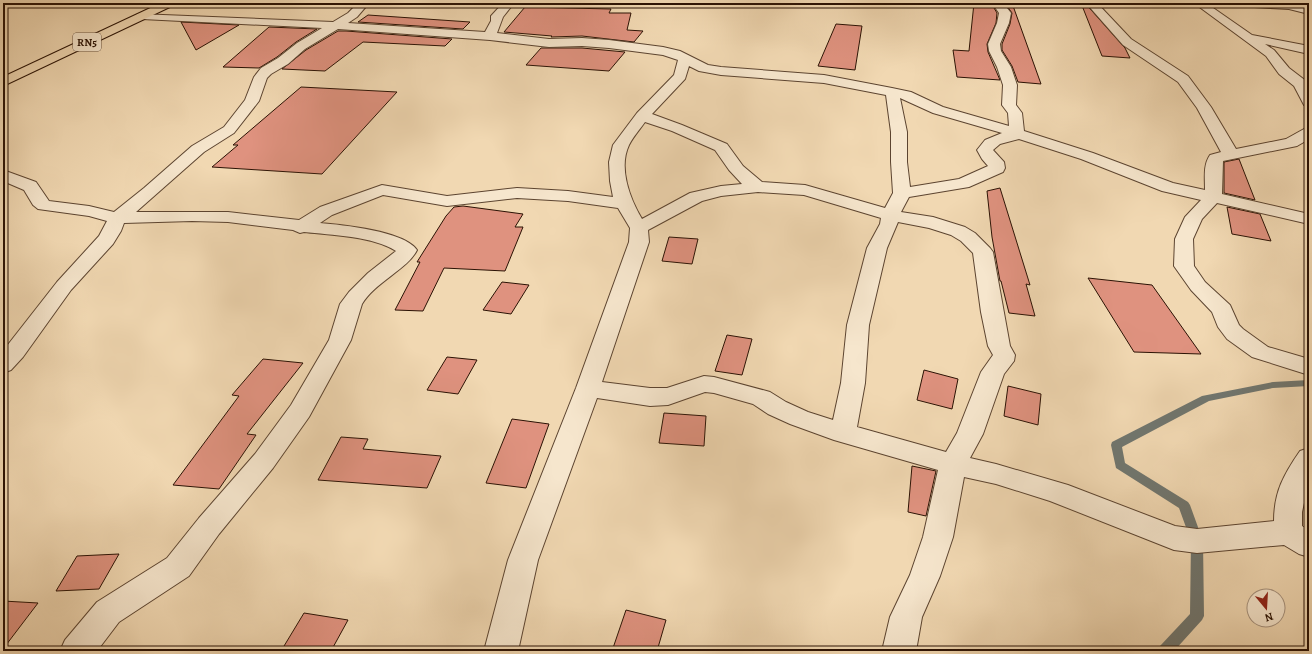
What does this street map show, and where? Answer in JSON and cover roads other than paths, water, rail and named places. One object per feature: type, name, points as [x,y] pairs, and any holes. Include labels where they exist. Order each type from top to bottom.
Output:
[{"type":"highway","name":"RN5","points":[[3,82],[170,3]]},
{"type":"street","points":[[7,355],[60,291],[106,240],[112,231],[117,218],[150,192],[198,149],[229,130],[252,101],[261,77],[266,71],[283,61],[300,46],[353,15],[355,11],[364,3]]},
{"type":"street","points":[[490,36],[492,29],[498,22],[497,16],[509,3]]},
{"type":"street","points":[[997,3],[1005,13],[1003,23],[994,44],[995,51],[1004,67],[1010,85],[1009,105],[1015,113],[1017,134]]},
{"type":"street","points":[[1091,3],[1127,42],[1183,79],[1204,107],[1231,156]]},
{"type":"street","points":[[1198,3],[1239,30],[1270,53],[1284,71],[1301,84],[1309,102]]},
{"type":"street","points":[[1237,3],[1289,6],[1309,11]]},
{"type":"street","points":[[142,16],[334,25],[490,36],[549,43],[582,42],[663,51],[685,58],[704,68],[721,71],[824,79],[892,92],[914,98],[938,110],[973,119],[1087,156],[1168,187],[1309,219]]},
{"type":"street","points":[[1247,37],[1309,50]]},
{"type":"street","points":[[502,651],[523,560],[588,388],[637,252],[639,228],[624,204],[618,181],[617,162],[621,145],[642,116],[680,76],[685,58]]},
{"type":"street","points":[[843,433],[853,383],[858,325],[877,248],[889,224],[890,215],[902,193],[899,162],[899,132],[892,92]]},
{"type":"street","points":[[642,116],[677,128],[721,147],[726,151],[732,163],[743,176],[758,187]]},
{"type":"street","points":[[1309,132],[1291,143],[1216,158],[1214,164],[1212,197],[1194,217],[1184,239],[1184,266],[1190,276],[1222,310],[1229,327],[1245,341],[1270,356],[1309,367]]},
{"type":"street","points":[[902,193],[963,183],[997,168],[996,162],[988,156],[985,150],[986,146],[994,141],[1017,134]]},
{"type":"street","points":[[3,175],[30,186],[35,192],[39,201],[44,205],[88,211],[117,218],[192,216],[300,226],[371,236],[396,243],[407,250],[406,254],[375,277],[356,296],[340,340],[300,411],[264,462],[209,526],[178,567],[108,612],[77,651]]},
{"type":"street","points":[[639,228],[684,202],[696,197],[722,191],[758,187],[792,188],[805,190],[890,215],[933,223],[958,231],[984,252],[992,312],[999,346],[1004,355],[1002,362],[993,372],[970,434],[953,464],[938,537],[926,576],[906,617],[899,651]]},
{"type":"street","points":[[300,226],[326,210],[382,190],[447,201],[517,193],[568,196],[624,204]]},
{"type":"street","points":[[588,388],[650,397],[668,396],[704,384],[714,385],[761,398],[777,408],[799,418],[843,433],[953,464],[996,474],[1058,494],[1174,538],[1198,541],[1299,538],[1288,512],[1295,480],[1309,458]]},
{"type":"waterway","points":[[1165,651],[1197,616],[1197,541],[1184,505],[1120,465],[1116,445],[1206,398],[1273,385],[1309,383]]}]
